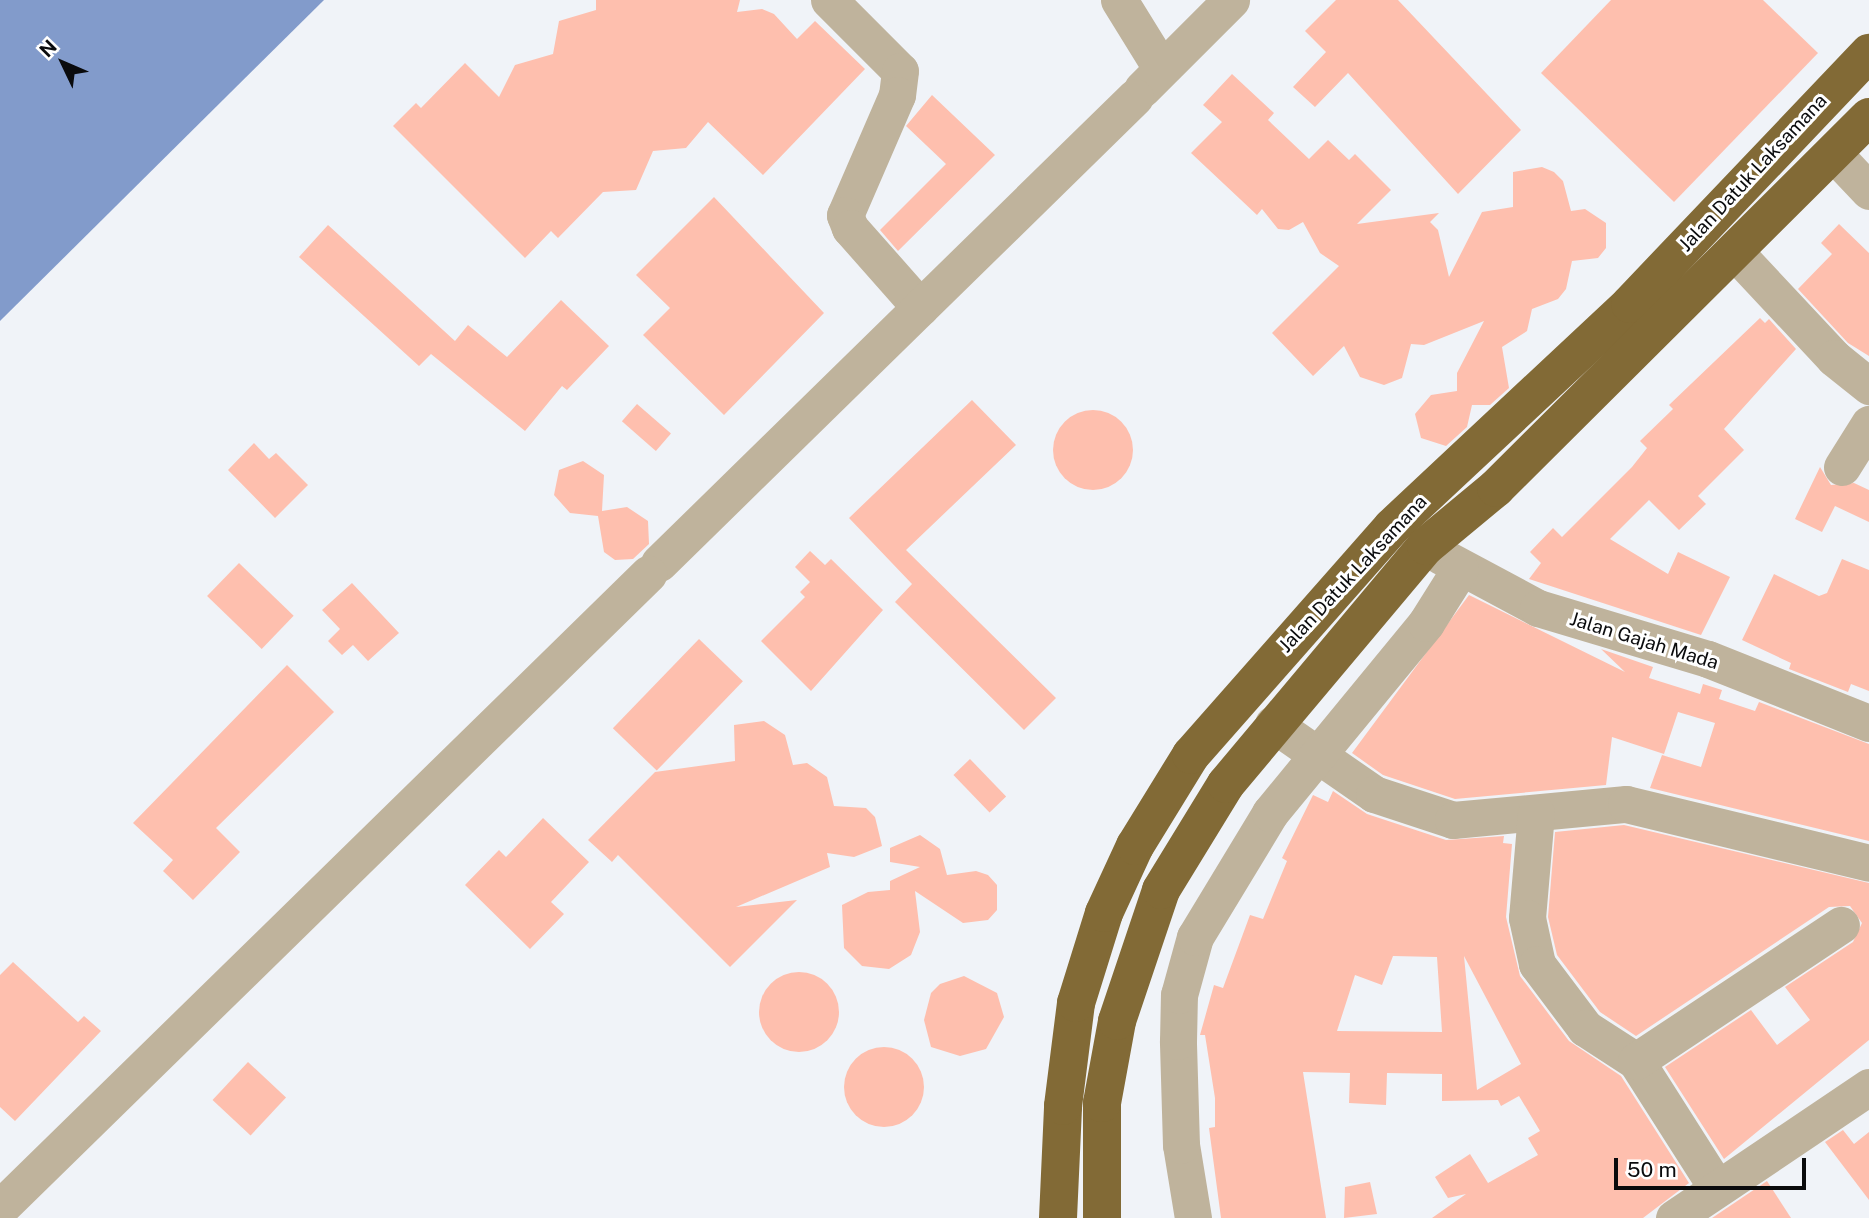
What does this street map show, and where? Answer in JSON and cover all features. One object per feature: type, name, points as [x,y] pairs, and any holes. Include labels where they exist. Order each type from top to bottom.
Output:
[{"type":"highway","points":[[1856,66],[1869,108]]},
{"type":"highway","name":"Jalan Datuk Laksamana","points":[[1058,1218],[1063,1106],[1076,1003],[1104,913],[1135,846],[1191,755],[1392,527],[1630,304],[1856,66]]},
{"type":"highway","name":"Jalan Datuk Laksamana","points":[[1102,1218],[1102,1103],[1117,1021],[1161,890],[1226,784],[1273,724],[1426,546],[1496,488],[1734,251],[1836,156],[1869,117]]},
{"type":"highway","points":[[1296,633],[1328,661]]},
{"type":"street","points":[[829,0],[900,71],[897,95],[845,215],[850,228],[920,307]]},
{"type":"street","points":[[1119,0],[1146,84]]},
{"type":"street","points":[[0,1209],[1231,0]]},
{"type":"street","points":[[1836,156],[1869,191]]},
{"type":"street","points":[[1734,251],[1834,358],[1869,386]]},
{"type":"street","points":[[1842,467],[1869,424]]},
{"type":"street","name":"Jalan Gajah Mada","points":[[1426,546],[1460,569],[1538,608],[1708,659],[1869,723]]},
{"type":"street","points":[[1193,1218],[1181,1145],[1179,995],[1195,937],[1270,814],[1426,623],[1460,569]]},
{"type":"street","points":[[1273,724],[1374,794],[1424,813],[1453,820],[1626,804],[1869,863]]},
{"type":"street","points":[[1226,784],[1270,814]]},
{"type":"street","points":[[1536,813],[1527,918],[1538,964],[1585,1028],[1636,1060],[1717,1188]]},
{"type":"street","points":[[1636,1060],[1841,925]]},
{"type":"street","points":[[1674,1218],[1869,1087]]},
{"type":"water","points":[[0,0],[324,0],[0,321]]},
{"type":"building","points":[[596,0],[740,0],[737,12],[762,9],[774,14],[797,39],[815,21],[865,69],[763,175],[708,122],[686,148],[653,151],[636,190],[603,192],[558,238],[551,231],[525,258],[393,126],[416,103],[421,108],[465,63],[499,97],[515,65],[553,54],[559,21],[596,10]]},
{"type":"building","points":[[1336,0],[1398,0],[1521,130],[1458,194],[1348,73],[1315,107],[1293,87],[1326,52],[1305,31]]},
{"type":"building","points":[[1611,0],[1763,0],[1818,53],[1674,202],[1541,73]]},
{"type":"building","points":[[1232,74],[1274,113],[1268,120],[1309,159],[1328,140],[1349,160],[1355,154],[1391,190],[1357,224],[1439,213],[1430,222],[1438,230],[1449,277],[1482,212],[1513,207],[1513,172],[1542,167],[1554,172],[1563,181],[1571,211],[1585,209],[1606,223],[1606,248],[1598,258],[1572,261],[1566,289],[1558,299],[1532,309],[1527,331],[1502,347],[1509,388],[1490,405],[1472,405],[1467,427],[1446,446],[1421,438],[1415,414],[1431,395],[1457,391],[1457,373],[1484,321],[1424,345],[1411,344],[1402,378],[1384,385],[1360,377],[1344,346],[1313,376],[1272,333],[1339,266],[1320,253],[1303,222],[1289,230],[1278,229],[1262,209],[1257,215],[1191,153],[1222,122],[1203,105]]},
{"type":"building","points":[[932,95],[995,155],[898,251],[880,230],[946,164],[906,126]]},
{"type":"building","points":[[714,197],[824,313],[724,415],[643,335],[670,308],[636,275]]},
{"type":"building","points":[[1839,224],[1869,253],[1869,356],[1848,343],[1798,289],[1832,254],[1821,243]]},
{"type":"building","points":[[328,225],[455,341],[468,325],[507,357],[561,300],[609,346],[567,390],[562,386],[525,431],[431,354],[419,366],[299,257]]},
{"type":"building","points":[[1760,318],[1765,323],[1769,319],[1796,349],[1724,429],[1744,450],[1698,496],[1706,504],[1679,530],[1649,500],[1610,539],[1668,574],[1678,552],[1730,577],[1701,635],[1529,579],[1541,563],[1530,552],[1553,528],[1562,537],[1632,467],[1647,448],[1640,441],[1673,409],[1669,405]]},
{"type":"building","points":[[972,400],[1016,445],[906,550],[1056,698],[1024,730],[895,602],[912,584],[849,518]]},
{"type":"building","points":[[637,404],[671,434],[656,451],[622,421]]},
{"type":"building","points":[[1093,410],[1108,413],[1121,422],[1130,435],[1133,450],[1130,465],[1121,478],[1108,487],[1093,490],[1078,487],[1065,478],[1056,465],[1053,450],[1056,435],[1065,422],[1078,413]]},
{"type":"building","points":[[254,443],[269,459],[276,453],[308,485],[275,518],[228,470]]},
{"type":"building","points":[[583,461],[604,475],[602,511],[627,507],[648,521],[649,544],[633,559],[615,560],[604,552],[598,516],[570,513],[554,495],[559,470]]},
{"type":"building","points":[[1820,467],[1831,485],[1854,483],[1869,490],[1869,522],[1835,506],[1822,532],[1795,519]]},
{"type":"building","points":[[810,551],[825,565],[831,559],[883,610],[811,691],[761,641],[805,597],[800,592],[810,582],[795,567]]},
{"type":"building","points":[[1842,559],[1869,570],[1869,691],[1851,684],[1848,692],[1789,669],[1791,663],[1742,640],[1774,574],[1819,596],[1827,593]]},
{"type":"building","points":[[239,563],[294,616],[262,649],[207,596]]},
{"type":"building","points":[[352,583],[399,633],[368,661],[353,645],[342,655],[328,641],[340,629],[322,610]]},
{"type":"building","points":[[1469,595],[1625,672],[1601,649],[1653,667],[1649,678],[1700,694],[1703,684],[1722,690],[1719,699],[1755,711],[1759,702],[1869,744],[1869,841],[1650,788],[1662,755],[1701,767],[1715,723],[1678,712],[1664,754],[1612,737],[1606,785],[1455,799],[1383,775],[1352,753]]},
{"type":"building","points":[[699,639],[743,681],[657,771],[613,728]]},
{"type":"building","points":[[287,665],[334,712],[216,828],[240,852],[193,900],[163,871],[173,860],[133,823]]},
{"type":"building","points":[[764,721],[785,735],[793,765],[807,763],[827,777],[834,806],[866,808],[875,817],[882,846],[854,857],[827,853],[830,867],[736,907],[797,900],[730,967],[618,855],[612,862],[588,840],[655,772],[735,761],[734,725]]},
{"type":"building","points":[[970,759],[1006,796],[990,812],[953,775]]},
{"type":"building","points":[[1333,791],[1367,814],[1446,840],[1504,836],[1503,843],[1512,844],[1506,917],[1520,976],[1569,1041],[1621,1076],[1689,1183],[1643,1218],[1432,1218],[1466,1194],[1448,1198],[1435,1177],[1470,1154],[1488,1183],[1538,1155],[1528,1138],[1540,1131],[1519,1096],[1501,1106],[1498,1100],[1442,1101],[1442,1074],[1387,1073],[1386,1105],[1349,1103],[1350,1073],[1303,1072],[1326,1218],[1221,1218],[1209,1128],[1215,1127],[1215,1098],[1205,1035],[1200,1035],[1214,985],[1223,988],[1250,915],[1263,919],[1287,861],[1282,858],[1313,795],[1328,802]],"holes":[[[1393,956],[1437,957],[1442,1032],[1337,1031],[1355,975],[1382,985]],[[1464,956],[1521,1064],[1477,1090]]]},
{"type":"building","points":[[543,818],[589,862],[551,902],[564,914],[530,949],[465,885],[499,850],[506,857]]},
{"type":"building","points":[[1624,825],[1869,883],[1869,1040],[1724,1159],[1665,1067],[1751,1010],[1777,1045],[1810,1020],[1785,987],[1853,942],[1862,923],[1850,906],[1829,907],[1636,1036],[1600,1012],[1557,955],[1548,917],[1555,832]]},
{"type":"building","points":[[920,835],[940,849],[947,875],[976,871],[988,875],[997,885],[997,910],[988,920],[963,923],[915,891],[920,932],[911,955],[889,969],[862,966],[844,948],[842,905],[868,892],[890,890],[890,881],[920,867],[890,862],[890,848]]},
{"type":"building","points":[[13,962],[78,1022],[84,1016],[101,1031],[15,1121],[0,1107],[0,975]]},
{"type":"building","points":[[799,972],[814,975],[827,984],[836,997],[839,1012],[836,1027],[827,1040],[814,1049],[799,1052],[784,1049],[771,1040],[762,1027],[759,1012],[762,997],[771,984],[784,975]]},
{"type":"building","points":[[964,976],[997,993],[1004,1017],[986,1049],[960,1056],[931,1047],[924,1020],[931,993],[940,984]]},
{"type":"building","points":[[884,1047],[899,1050],[912,1059],[921,1072],[924,1087],[921,1102],[912,1115],[899,1124],[884,1127],[869,1124],[856,1115],[847,1102],[844,1087],[847,1072],[856,1059],[869,1050]]},
{"type":"building","points":[[248,1062],[286,1097],[251,1135],[213,1100]]},
{"type":"building","points":[[1843,1130],[1854,1144],[1869,1132],[1869,1200],[1825,1142]]},
{"type":"building","points":[[1767,1181],[1791,1218],[1712,1218]]},
{"type":"building","points":[[1370,1182],[1377,1214],[1344,1218],[1345,1187]]}]
